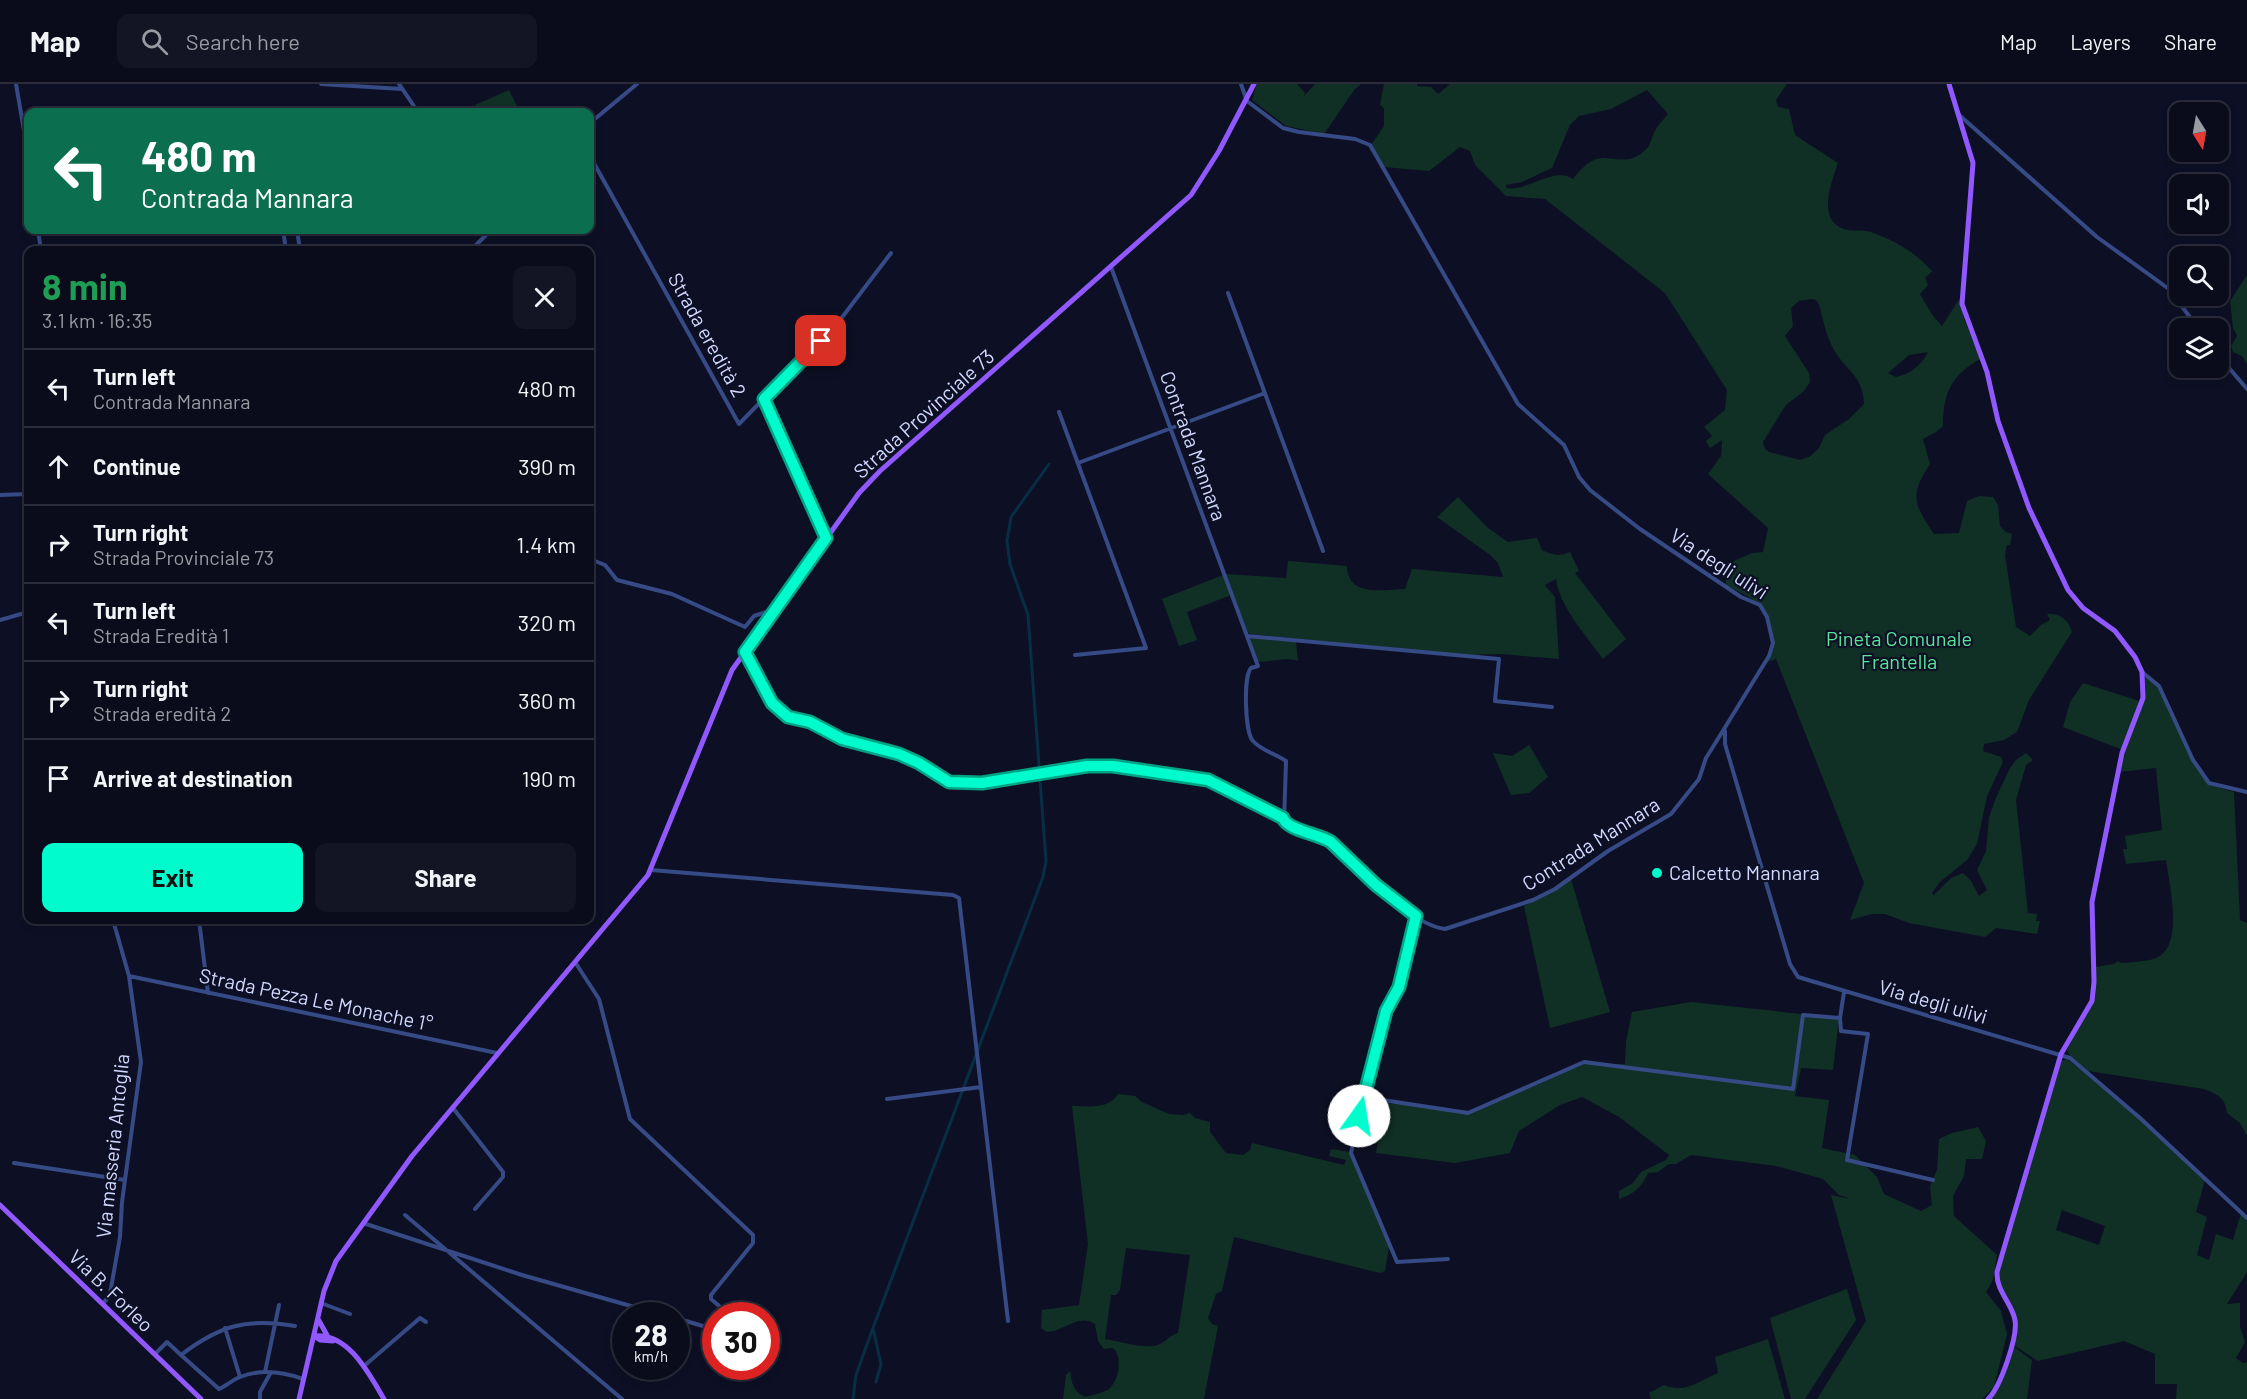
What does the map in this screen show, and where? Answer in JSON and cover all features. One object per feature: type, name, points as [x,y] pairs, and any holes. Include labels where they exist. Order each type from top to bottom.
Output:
[{"type":"main road","name":"Strada Provinciale 73","points":[[299,1399],[321,1304],[336,1261],[412,1156],[651,870],[732,670],[826,538],[859,493],[880,471],[1191,195],[1247,101],[1254,84]]},
{"type":"main road","points":[[1949,84],[1973,163],[1962,304],[1987,372],[1998,421],[2029,507],[2068,590],[2083,608],[2115,631],[2135,657],[2142,672],[2143,698],[2122,753],[2092,902],[2094,982],[2092,1000],[2061,1054],[1997,1272],[1998,1286],[2015,1322],[2015,1333],[1997,1388],[1988,1399]]},
{"type":"main road","name":"Via B. Forleo","points":[[0,1205],[201,1399]]},
{"type":"main road","points":[[318,1319],[330,1340]]},
{"type":"main road","points":[[314,1336],[330,1340],[355,1354],[384,1399]]},
{"type":"main road","points":[[310,1354],[330,1340]]},
{"type":"street","points":[[16,84],[24,130]]},
{"type":"street","points":[[321,84],[402,89]]},
{"type":"street","points":[[399,84],[415,108]]},
{"type":"street","points":[[594,120],[637,84]]},
{"type":"street","points":[[1241,84],[1247,101]]},
{"type":"street","name":"Via degli ulivi","points":[[1247,101],[1283,128],[1355,138],[1370,145],[1512,396],[1524,410],[1564,445],[1583,483],[1640,529],[1741,597],[1760,605],[1767,617],[1773,648],[1725,728],[1725,744],[1790,964],[1798,977],[2070,1058],[2140,1118],[2247,1218]]},
{"type":"street","points":[[1958,114],[2097,237],[2169,290],[2190,318]]},
{"type":"street","name":"Strada eredità 2","points":[[594,163],[739,424],[840,320],[891,253]]},
{"type":"street","points":[[475,246],[487,234]]},
{"type":"street","name":"Contrada Mannara","points":[[1111,267],[1258,666],[1251,668],[1246,677],[1249,732],[1256,744],[1286,761],[1283,818],[1289,826],[1323,837],[1331,842],[1376,885],[1416,916],[1438,928],[1445,929],[1533,900],[1555,889],[1608,851],[1671,814],[1700,779],[1706,758],[1725,728]]},
{"type":"street","points":[[1228,293],[1323,551]]},
{"type":"street","points":[[2229,368],[2247,389]]},
{"type":"street","points":[[1078,463],[1265,393]]},
{"type":"street","points":[[764,399],[826,538]]},
{"type":"street","points":[[1059,412],[1146,648],[1075,655]]},
{"type":"street","points":[[0,495],[24,494]]},
{"type":"street","points":[[594,561],[605,565],[617,580],[672,594],[745,627],[754,616],[775,609]]},
{"type":"street","points":[[0,620],[24,613]]},
{"type":"street","points":[[1247,636],[1499,659],[1495,701],[1552,707]]},
{"type":"street","points":[[745,652],[772,703],[788,717],[810,722],[842,739],[899,754],[919,763],[949,782],[982,783],[1095,765],[1208,780],[1283,818]]},
{"type":"street","points":[[2142,672],[2160,686],[2193,760],[2209,783],[2247,792]]},
{"type":"street","points":[[651,870],[957,896],[960,902],[1008,1321]]},
{"type":"street","points":[[1416,916],[1399,987],[1386,1011],[1351,1153],[1397,1262],[1449,1259]]},
{"type":"street","name":"Via masseria Antoglia","points":[[103,1304],[110,1294],[120,1237],[125,1180],[141,1062],[129,976],[114,924]]},
{"type":"street","points":[[200,924],[208,993]]},
{"type":"street","points":[[575,962],[599,999],[630,1119],[753,1235],[753,1243],[711,1294],[711,1299],[715,1302]]},
{"type":"street","name":"Strada Pezza Le Monache 1°","points":[[129,976],[497,1053]]},
{"type":"street","points":[[1844,992],[1840,1018],[1841,1031],[1868,1034],[1847,1160],[1933,1180]]},
{"type":"street","points":[[1363,1097],[1468,1113],[1584,1062],[1793,1089],[1803,1015],[1840,1018]]},
{"type":"street","points":[[887,1098],[981,1088]]},
{"type":"street","points":[[452,1107],[503,1172],[503,1177],[475,1209]]},
{"type":"street","points":[[14,1162],[125,1180]]},
{"type":"street","points":[[405,1215],[622,1399]]},
{"type":"street","points":[[363,1223],[450,1253],[618,1302]]},
{"type":"street","points":[[321,1304],[350,1314]]},
{"type":"street","points":[[265,1372],[279,1305]]},
{"type":"street","points":[[364,1366],[420,1318],[426,1323]]},
{"type":"street","points":[[181,1355],[214,1332],[244,1323],[276,1323],[295,1326]]},
{"type":"street","points":[[225,1328],[240,1377]]},
{"type":"street","points":[[155,1354],[167,1342],[219,1389],[240,1377],[265,1372],[289,1374],[303,1379]]},
{"type":"street","points":[[260,1399],[260,1392],[271,1372]]},
{"type":"green space","points":[[1257,84],[1297,84],[1305,93],[1304,96],[1315,84],[1361,84],[1355,89],[1324,134],[1286,126],[1252,100]]},
{"type":"green space","name":"Pineta Comunale Frantella","points":[[1384,84],[1417,84],[1417,86],[1431,87],[1438,94],[1450,84],[1787,84],[1776,100],[1778,107],[1789,109],[1795,135],[1838,163],[1828,199],[1830,217],[1835,224],[1847,230],[1871,232],[1890,240],[1911,252],[1925,264],[1932,271],[1925,278],[1928,285],[1920,294],[1942,326],[1960,298],[1964,319],[1980,359],[1962,371],[1951,386],[1945,403],[1943,426],[1923,439],[1930,464],[1919,484],[1918,507],[1934,534],[1959,533],[1967,501],[1979,496],[1993,497],[1998,505],[2000,526],[2012,534],[2005,555],[2016,627],[2030,636],[2050,620],[2047,614],[2056,614],[2069,624],[2072,632],[2029,700],[2017,732],[2004,740],[1984,744],[1983,751],[2001,757],[2003,762],[1987,796],[1977,844],[1967,860],[1940,882],[1932,893],[1934,895],[1951,878],[1963,873],[1971,881],[1979,896],[1987,890],[1977,870],[1986,851],[1989,817],[2010,768],[2026,753],[2033,760],[2026,765],[2016,800],[2028,913],[2037,914],[2036,921],[2040,921],[2037,934],[1996,928],[1985,937],[1909,923],[1885,914],[1872,914],[1850,920],[1864,883],[1776,659],[1767,662],[1772,647],[1770,625],[1764,610],[1754,600],[1726,585],[1725,570],[1729,563],[1752,553],[1763,552],[1768,528],[1708,474],[1721,456],[1722,440],[1710,448],[1706,441],[1712,436],[1704,427],[1725,410],[1727,390],[1665,293],[1545,199],[1506,196],[1475,165],[1470,151],[1460,147],[1429,171],[1384,167],[1371,145],[1384,126],[1384,108],[1380,105]],"holes":[[[1647,90],[1668,114],[1656,129],[1649,146],[1639,155],[1622,160],[1600,158],[1583,167],[1573,179],[1557,175],[1523,186],[1506,188],[1506,185],[1522,182],[1552,168],[1570,125],[1579,116],[1611,109]],[[1811,299],[1816,300],[1819,304],[1831,345],[1861,386],[1864,404],[1849,419],[1825,435],[1819,448],[1809,457],[1800,460],[1769,452],[1765,449],[1763,442],[1786,405],[1804,391],[1810,382],[1809,373],[1785,336],[1793,326],[1791,308],[1799,301]],[[1928,352],[1919,365],[1906,374],[1896,377],[1888,373],[1909,355]]]},
{"type":"green space","points":[[509,90],[518,108],[476,108],[475,105]]},
{"type":"green space","points":[[2247,275],[2247,364],[2242,356],[2233,352],[2231,346],[2237,336],[2233,328],[2230,301]]},
{"type":"green space","points":[[1458,497],[1488,528],[1508,542],[1537,538],[1542,550],[1546,552],[1559,555],[1570,552],[1579,571],[1575,573],[1626,639],[1603,659],[1568,611],[1556,579],[1545,585],[1555,597],[1559,659],[1501,654],[1468,655],[1250,634],[1247,631],[1226,574],[1286,578],[1288,561],[1347,566],[1353,583],[1360,587],[1377,590],[1405,589],[1412,569],[1503,577],[1498,563],[1490,555],[1437,517]]},
{"type":"green space","points":[[1223,575],[1231,595],[1187,612],[1197,640],[1179,646],[1162,599]]},
{"type":"green space","points":[[1252,638],[1296,642],[1298,661],[1289,659],[1258,662],[1250,641]]},
{"type":"green space","points":[[2145,676],[2161,688],[2192,759],[2205,780],[2213,786],[2234,792],[2240,920],[2247,923],[2247,1136],[2240,1123],[2227,1113],[2223,1100],[2213,1093],[2204,1089],[2088,1071],[2071,1058],[2067,1050],[2093,1001],[2095,967],[2114,964],[2118,961],[2121,963],[2140,962],[2154,959],[2166,950],[2171,940],[2173,912],[2166,860],[2126,864],[2123,849],[2127,849],[2125,836],[2162,830],[2156,768],[2119,772],[2143,697]]},
{"type":"green space","points":[[2083,683],[2139,701],[2123,750],[2063,727],[2070,702]]},
{"type":"green space","points":[[1529,745],[1548,777],[1529,793],[1511,795],[1493,753],[1512,756]]},
{"type":"green space","points":[[1571,879],[1610,1012],[1550,1028],[1524,906]]},
{"type":"green space","points":[[1691,1002],[1839,1018],[1833,1070],[1801,1068],[1795,1096],[1829,1100],[1822,1148],[1855,1155],[1877,1177],[1884,1194],[1921,1211],[1932,1205],[1930,1186],[1937,1170],[1939,1139],[1952,1133],[1978,1127],[1986,1141],[1982,1159],[1966,1159],[1964,1176],[1953,1196],[1954,1216],[1997,1255],[1993,1280],[1986,1292],[2001,1311],[2007,1334],[1994,1387],[1982,1399],[1817,1399],[1866,1321],[1831,1195],[1850,1199],[1839,1195],[1823,1179],[1776,1166],[1691,1155],[1676,1164],[1669,1164],[1658,1172],[1648,1173],[1636,1190],[1619,1199],[1619,1191],[1633,1183],[1641,1172],[1666,1160],[1669,1155],[1619,1117],[1582,1097],[1560,1105],[1519,1131],[1510,1153],[1455,1163],[1376,1153],[1384,1103],[1472,1111],[1579,1064],[1625,1064],[1626,1041],[1632,1012]]},
{"type":"green space","points":[[2067,1059],[2124,1104],[2205,1180],[2196,1212],[2207,1217],[2197,1255],[2209,1260],[2216,1234],[2233,1240],[2241,1213],[2247,1220],[2247,1272],[2227,1304],[2240,1303],[2240,1327],[2245,1342],[2236,1358],[2243,1363],[2247,1362],[2247,1399],[2176,1399],[2177,1384],[2155,1384],[2155,1354],[2124,1341],[2038,1361],[2015,1346],[2013,1341],[2016,1328],[1997,1277],[2061,1061]],"holes":[[[2062,1210],[2105,1226],[2099,1245],[2056,1230]]]},
{"type":"green space","points":[[1118,1094],[1135,1096],[1142,1102],[1169,1114],[1190,1113],[1195,1118],[1210,1122],[1210,1132],[1226,1153],[1243,1155],[1250,1150],[1252,1143],[1344,1165],[1346,1160],[1329,1156],[1331,1149],[1350,1152],[1389,1247],[1385,1271],[1380,1273],[1234,1237],[1222,1291],[1216,1294],[1208,1318],[1212,1324],[1218,1326],[1204,1399],[1063,1399],[1066,1375],[1070,1371],[1074,1387],[1085,1397],[1109,1389],[1115,1380],[1119,1363],[1113,1348],[1104,1349],[1098,1341],[1095,1324],[1089,1321],[1077,1321],[1054,1331],[1047,1332],[1041,1328],[1042,1310],[1079,1305],[1088,1244],[1072,1106],[1103,1105]],"holes":[[[1126,1248],[1190,1255],[1178,1333],[1153,1346],[1105,1339],[1111,1295],[1116,1295],[1120,1290]]]},
{"type":"green space","points":[[1847,1289],[1856,1320],[1805,1399],[1791,1399],[1770,1318]]},
{"type":"green space","points":[[1768,1339],[1785,1399],[1651,1399],[1649,1393],[1664,1385],[1685,1387],[1718,1373],[1715,1357]]},
{"type":"green space","points":[[2014,1347],[2032,1360],[2027,1399],[1989,1399]]},
{"type":"waterway","points":[[853,1399],[856,1375],[873,1328],[1043,877],[1046,861],[1028,615],[1010,564],[1007,541],[1011,517],[1049,464]]},
{"type":"waterway","points":[[873,1328],[881,1364],[876,1382]]},
{"type":"place","name":"Calcetto Mannara","points":[[1657,873]]},
{"type":"route","points":[[821,341],[764,399],[826,538],[745,652],[772,703],[788,717],[810,722],[842,739],[899,754],[919,763],[949,782],[982,783],[1095,765],[1186,776],[1217,783],[1283,818],[1284,823],[1289,826],[1323,837],[1331,842],[1376,885],[1416,916],[1399,987],[1386,1011],[1359,1116]]}]
